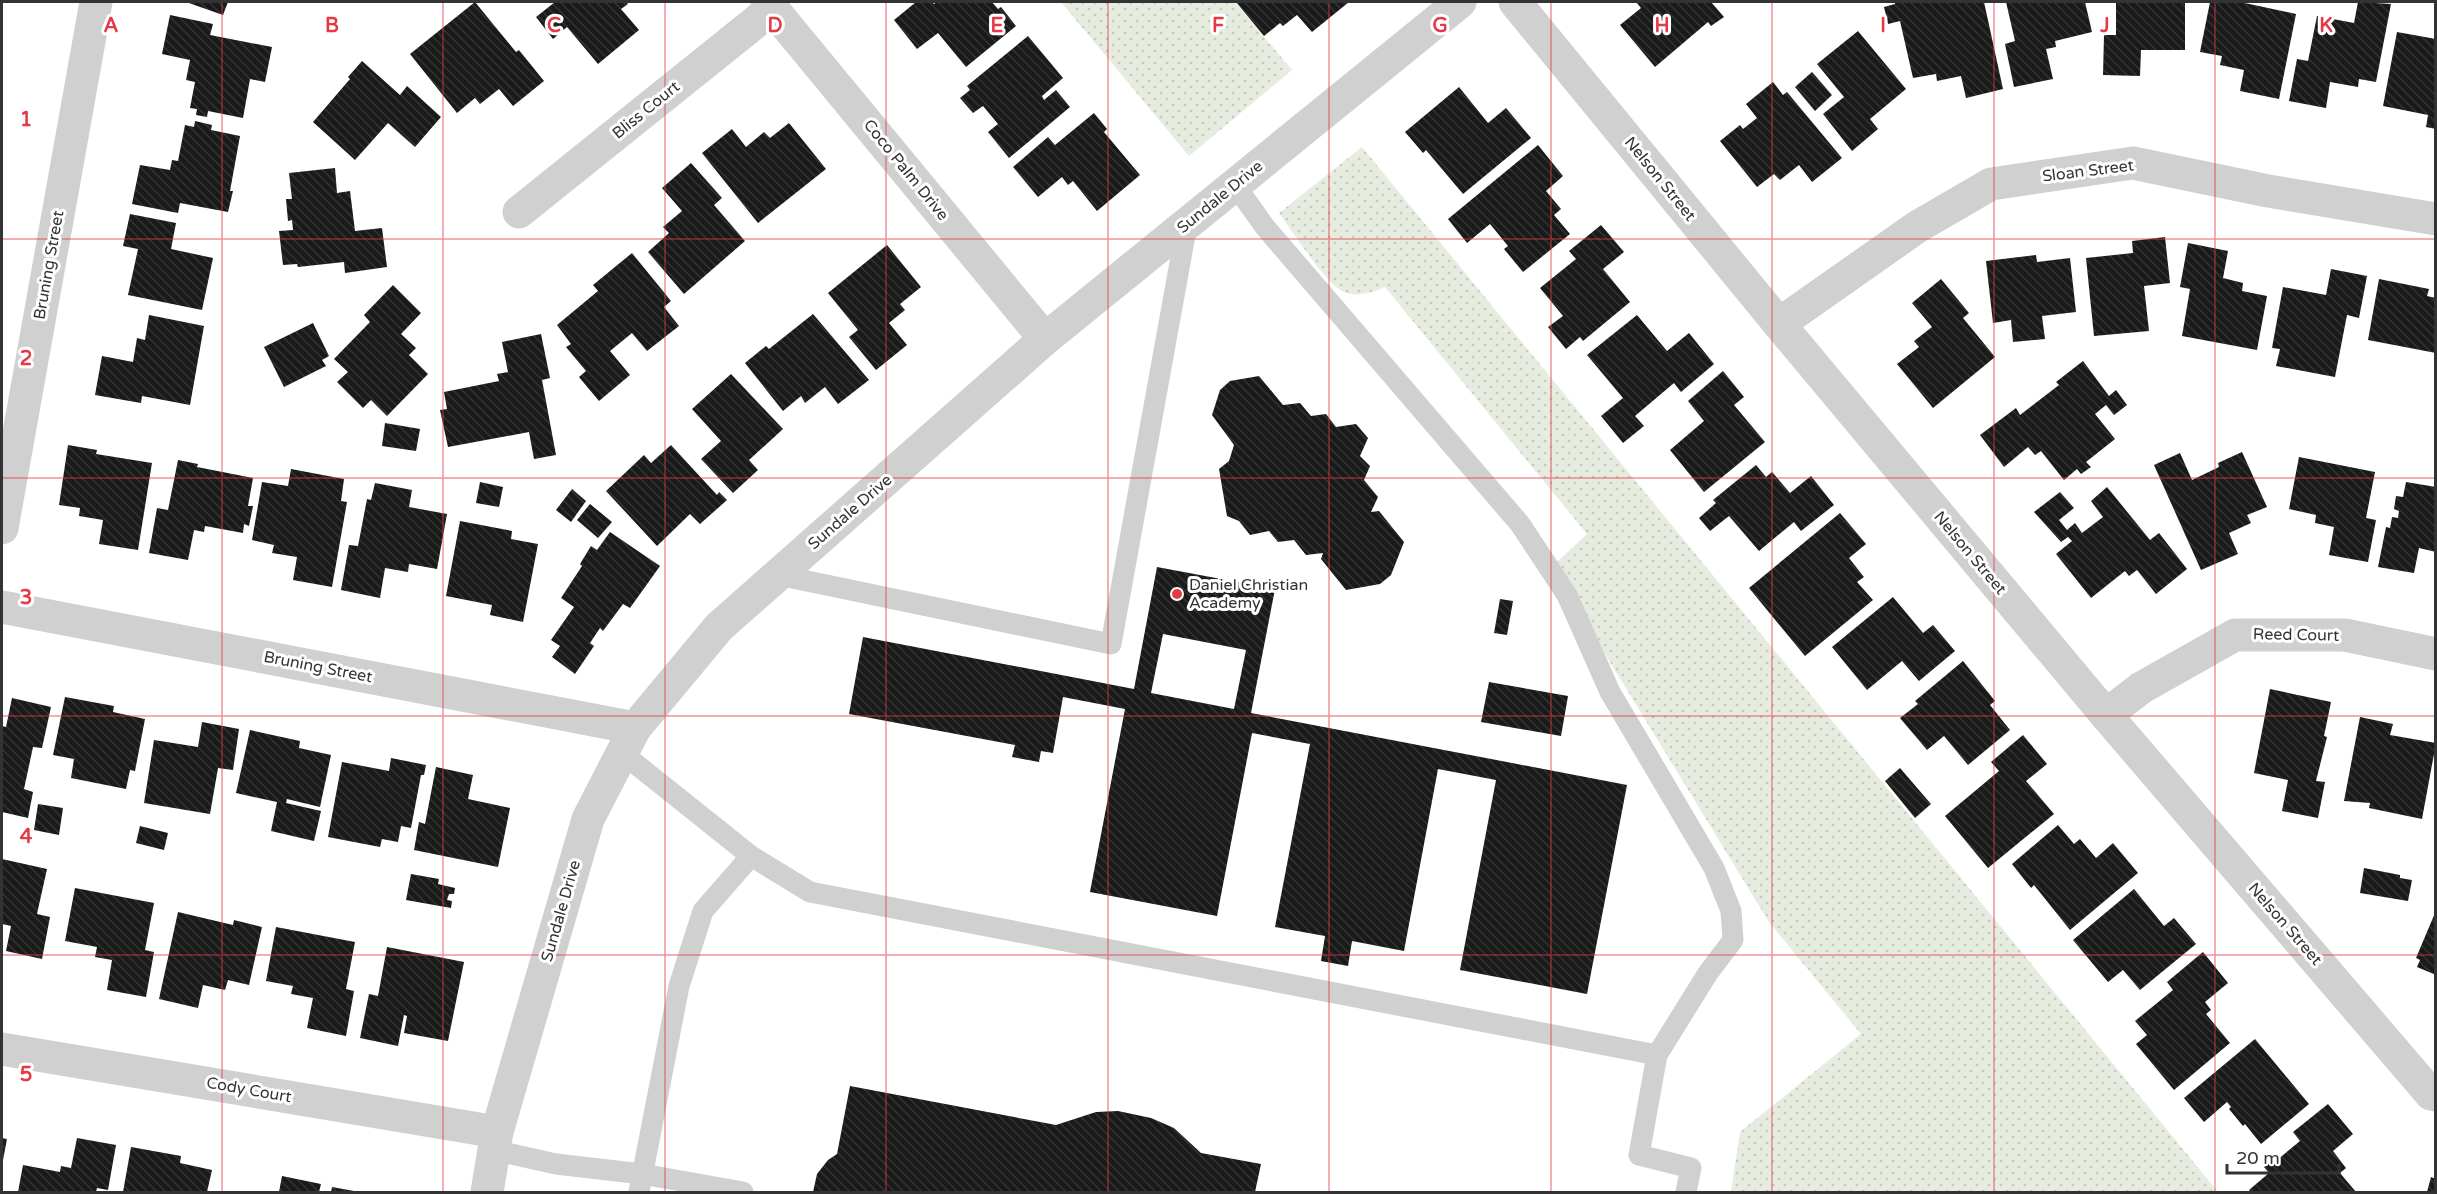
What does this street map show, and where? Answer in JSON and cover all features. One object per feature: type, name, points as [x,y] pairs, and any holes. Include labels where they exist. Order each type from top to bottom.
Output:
[{"type":"street","name":"Bruning Street","points":[[2,528],[96,2]]},
{"type":"street","name":"Sundale Drive","points":[[487,1192],[496,1141],[588,819],[629,741],[718,627],[1045,339],[1460,2]]},
{"type":"street","name":"Nelson Street","points":[[1515,2],[1779,324],[2106,715],[2431,1095],[2436,1095]]},
{"type":"street","name":"Bliss Court","points":[[519,212],[770,5]]},
{"type":"street","name":"Coco Palm Drive","points":[[770,5],[1045,339]]},
{"type":"street","name":"Sloan Street","points":[[1779,324],[1917,227],[1991,184],[2133,163],[2268,191],[2436,219]]},
{"type":"street","name":"Bruning Street","points":[[2,607],[629,741]]},
{"type":"street","name":"Reed Court","points":[[2106,715],[2141,688],[2235,635],[2345,635],[2436,654]]},
{"type":"street","name":"Cody Court","points":[[2,1049],[496,1141]]},
{"type":"lane","points":[[1235,185],[1265,227],[1520,524],[1568,594],[1610,692],[1714,868],[1731,911],[1733,940],[1708,973],[1657,1055],[1638,1155],[1690,1168],[1686,1192]]},
{"type":"lane","points":[[778,575],[1111,644],[1187,224]]},
{"type":"lane","points":[[629,741],[751,855],[810,892],[1657,1055]]},
{"type":"lane","points":[[640,1183],[679,986],[703,911],[751,855]]},
{"type":"lane","points":[[496,1141],[556,1164],[640,1183],[743,1192]]},
{"type":"shaded area","points":[[1061,2],[1235,2],[1292,70],[1189,156]]},
{"type":"shaded area","points":[[1362,147],[2218,1192],[1731,1192],[1740,1132],[1861,1034],[1769,922],[1605,654],[1557,562],[1587,534],[1385,287],[1365,294],[1349,294],[1336,287],[1319,268],[1279,213]]},
{"type":"building","points":[[186,2],[228,2],[223,15]]},
{"type":"building","points":[[475,2],[516,52],[519,50],[544,81],[513,106],[499,89],[480,104],[475,98],[457,113],[410,54]]},
{"type":"building","points":[[555,2],[626,2],[628,4],[621,9],[639,30],[598,64],[567,27],[553,39],[536,17]]},
{"type":"building","points":[[916,2],[934,4],[937,2],[992,2],[998,9],[1001,7],[1016,26],[966,67],[938,33],[917,49],[894,20]]},
{"type":"building","points":[[1236,2],[1349,2],[1312,32],[1297,15],[1283,26],[1280,23],[1264,36]]},
{"type":"building","points":[[1636,2],[1711,2],[1724,17],[1711,26],[1708,22],[1655,67],[1620,25],[1641,8]]},
{"type":"building","points":[[1895,2],[1984,2],[2003,89],[1966,98],[1961,76],[1937,81],[1936,74],[1913,78],[1900,21],[1888,24],[1884,7],[1895,4]]},
{"type":"building","points":[[2006,2],[2085,2],[2092,32],[2055,41],[2056,47],[2046,49],[2053,79],[2014,87],[2005,44],[2015,41]]},
{"type":"building","points":[[2116,2],[2185,2],[2185,50],[2141,50],[2140,76],[2103,75],[2104,35],[2116,35]]},
{"type":"building","points":[[2210,2],[2240,2],[2296,14],[2279,99],[2240,91],[2244,70],[2220,65],[2222,56],[2200,52]]},
{"type":"building","points":[[2358,2],[2391,4],[2376,82],[2359,79],[2358,87],[2330,82],[2326,108],[2289,101],[2297,59],[2308,61],[2317,16],[2354,23]]},
{"type":"building","points":[[170,15],[213,24],[210,35],[272,47],[265,82],[250,79],[243,118],[208,111],[207,117],[196,115],[197,109],[190,108],[195,82],[186,80],[190,60],[162,54]]},
{"type":"building","points":[[1858,31],[1906,89],[1870,119],[1878,129],[1852,151],[1823,114],[1844,97],[1817,64]]},
{"type":"building","points":[[2397,32],[2436,39],[2436,129],[2426,127],[2428,115],[2383,106]]},
{"type":"building","points":[[1028,36],[1063,78],[1042,96],[1044,100],[1056,90],[1070,107],[1009,158],[988,132],[998,124],[983,106],[973,113],[960,98],[970,90],[967,86]]},
{"type":"building","points":[[362,61],[400,95],[407,86],[441,117],[415,147],[388,123],[355,160],[313,122],[350,79],[348,77]]},
{"type":"building","points":[[1812,72],[1832,95],[1815,111],[1795,87]]},
{"type":"building","points":[[1773,82],[1783,95],[1787,92],[1842,158],[1812,182],[1799,165],[1780,180],[1774,174],[1757,187],[1720,141],[1740,125],[1743,129],[1757,118],[1746,104]]},
{"type":"building","points":[[1459,87],[1488,123],[1506,108],[1531,138],[1463,194],[1426,150],[1423,153],[1405,132]]},
{"type":"building","points":[[1094,113],[1107,129],[1104,132],[1140,175],[1097,211],[1073,181],[1068,185],[1062,177],[1038,197],[1013,167],[1048,137],[1055,145]]},
{"type":"building","points":[[195,121],[212,125],[211,130],[240,136],[228,212],[180,203],[178,213],[132,204],[140,165],[170,170],[172,160],[178,161],[185,125],[194,127]]},
{"type":"building","points":[[789,123],[826,169],[758,223],[702,153],[732,129],[746,147],[764,132],[770,138]]},
{"type":"building","points":[[1538,145],[1563,176],[1546,191],[1561,209],[1554,215],[1570,234],[1523,272],[1504,249],[1508,246],[1490,224],[1467,243],[1448,219]]},
{"type":"building","points":[[691,163],[722,198],[714,205],[745,241],[684,294],[648,252],[669,233],[663,227],[682,211],[662,188]]},
{"type":"building","points":[[335,168],[337,193],[350,191],[355,231],[382,228],[387,267],[345,273],[344,262],[298,267],[297,264],[283,265],[279,231],[293,230],[292,220],[288,221],[286,199],[292,199],[289,173]]},
{"type":"building","points":[[130,214],[176,223],[171,249],[213,258],[202,310],[128,295],[138,249],[123,246]]},
{"type":"building","points":[[1601,225],[1624,252],[1603,269],[1630,302],[1583,341],[1580,337],[1566,349],[1548,327],[1563,316],[1540,288],[1576,259],[1569,251]]},
{"type":"building","points":[[2165,237],[2170,283],[2144,286],[2149,331],[2094,336],[2086,258],[2133,253],[2132,241]]},
{"type":"building","points":[[2188,243],[2228,251],[2223,278],[2243,283],[2242,291],[2267,296],[2257,350],[2182,336],[2190,289],[2180,287]]},
{"type":"building","points":[[887,245],[921,287],[900,304],[905,310],[889,323],[907,345],[876,370],[849,337],[858,330],[828,293]]},
{"type":"building","points":[[632,253],[671,301],[664,307],[679,326],[647,351],[632,333],[610,351],[630,375],[599,401],[579,377],[586,371],[566,347],[571,344],[557,325],[598,291],[593,285]]},
{"type":"building","points":[[2036,255],[2037,262],[2070,258],[2076,312],[2042,316],[2045,339],[2013,342],[2011,320],[1993,323],[1986,261]]},
{"type":"building","points":[[2331,269],[2367,276],[2359,318],[2347,315],[2335,377],[2276,366],[2280,349],[2272,348],[2283,287],[2326,295]]},
{"type":"building","points":[[1941,279],[1969,313],[1963,318],[1995,357],[1933,408],[1897,364],[1919,347],[1914,341],[1932,327],[1912,303]]},
{"type":"building","points":[[2379,279],[2429,289],[2427,296],[2436,298],[2436,353],[2368,340]]},
{"type":"building","points":[[393,285],[421,313],[401,334],[416,348],[409,355],[428,374],[387,416],[371,400],[363,408],[337,382],[348,372],[334,359],[370,322],[364,315]]},
{"type":"building","points":[[813,314],[869,380],[838,404],[825,387],[805,403],[801,396],[783,411],[745,363],[766,346],[769,349]]},
{"type":"building","points":[[149,315],[204,326],[190,405],[142,396],[141,403],[95,395],[102,356],[133,362],[137,338],[145,340]]},
{"type":"building","points":[[1637,315],[1667,351],[1689,333],[1714,364],[1681,392],[1674,383],[1635,416],[1644,426],[1623,443],[1601,416],[1623,398],[1587,355]]},
{"type":"building","points":[[313,323],[329,356],[322,360],[326,366],[284,387],[264,347]]},
{"type":"building","points":[[541,334],[550,378],[542,380],[556,455],[534,459],[529,432],[448,447],[440,410],[447,409],[444,392],[499,381],[497,374],[508,372],[502,342]]},
{"type":"building","points":[[2083,361],[2109,396],[2116,390],[2127,405],[2114,415],[2106,405],[2095,414],[2115,439],[2086,462],[2091,467],[2081,474],[2077,469],[2064,480],[2041,451],[2035,455],[2028,447],[2004,467],[1980,435],[2016,408],[2020,415],[2059,385],[2056,382]]},
{"type":"building","points":[[1723,371],[1744,397],[1734,405],[1765,442],[1704,492],[1670,450],[1704,421],[1688,401]]},
{"type":"building","points":[[731,374],[783,429],[749,460],[758,470],[733,493],[701,459],[721,441],[692,409]]},
{"type":"building","points":[[1259,376],[1283,405],[1300,403],[1311,416],[1326,414],[1336,427],[1356,424],[1368,438],[1360,456],[1370,466],[1364,480],[1378,497],[1371,512],[1379,511],[1404,542],[1391,575],[1380,584],[1346,590],[1321,559],[1323,553],[1306,555],[1294,540],[1278,542],[1269,531],[1250,535],[1239,521],[1227,516],[1219,469],[1229,461],[1234,445],[1212,415],[1220,390],[1230,381]]},
{"type":"building","points":[[385,423],[420,429],[416,451],[382,446]]},
{"type":"building","points":[[68,445],[97,450],[96,454],[152,463],[138,550],[99,544],[103,520],[79,516],[80,508],[59,505]]},
{"type":"building","points":[[671,445],[717,495],[719,492],[727,500],[700,524],[690,514],[657,546],[606,491],[644,455],[651,463]]},
{"type":"building","points":[[2242,452],[2267,507],[2247,515],[2251,523],[2229,533],[2238,554],[2201,570],[2154,465],[2180,453],[2192,480],[2219,467],[2218,463]]},
{"type":"building","points":[[2299,457],[2375,472],[2366,518],[2376,520],[2368,562],[2329,555],[2334,527],[2315,523],[2316,515],[2289,509]]},
{"type":"building","points":[[178,460],[198,464],[197,467],[253,478],[248,506],[253,506],[249,526],[244,524],[243,533],[205,526],[204,532],[194,530],[188,560],[149,553],[157,508],[168,510]]},
{"type":"building","points":[[1756,465],[1766,477],[1772,472],[1790,493],[1811,476],[1834,505],[1801,531],[1794,522],[1759,551],[1729,516],[1710,531],[1699,518],[1716,503],[1713,500]]},
{"type":"building","points":[[291,469],[344,479],[341,501],[347,502],[332,587],[293,580],[297,557],[272,553],[274,545],[252,540],[262,482],[288,486]]},
{"type":"building","points":[[480,482],[503,487],[499,507],[476,503]]},
{"type":"building","points":[[2406,482],[2436,487],[2436,552],[2419,548],[2414,573],[2378,567],[2386,527],[2390,528],[2392,517],[2398,518],[2399,511],[2394,509],[2396,496],[2403,497]]},
{"type":"building","points":[[375,483],[412,490],[409,507],[447,514],[437,569],[409,564],[408,572],[385,568],[380,598],[341,590],[349,545],[358,546],[367,499],[371,500]]},
{"type":"building","points":[[2107,487],[2150,540],[2159,533],[2187,569],[2156,594],[2137,570],[2129,576],[2125,571],[2091,598],[2056,554],[2072,541],[2068,537],[2061,542],[2034,512],[2060,492],[2074,508],[2059,520],[2067,530],[2075,523],[2082,533],[2103,517],[2091,501]]},
{"type":"building","points":[[572,489],[586,501],[571,522],[556,510]]},
{"type":"building","points":[[590,504],[612,522],[598,538],[577,520]]},
{"type":"building","points":[[1840,513],[1866,544],[1849,558],[1864,577],[1857,582],[1873,600],[1805,656],[1749,588]]},
{"type":"building","points":[[460,521],[512,531],[511,539],[538,544],[523,622],[490,615],[492,605],[446,596]]},
{"type":"building","points":[[610,532],[660,566],[630,608],[623,604],[603,631],[600,628],[590,643],[594,646],[575,674],[552,657],[560,646],[551,640],[574,607],[561,598],[582,566],[580,564],[591,546],[597,550]]},
{"type":"building","points":[[1157,567],[1275,589],[1251,713],[1627,785],[1587,994],[1460,970],[1496,780],[1438,769],[1404,951],[1352,941],[1348,966],[1321,961],[1325,936],[1275,927],[1310,744],[1252,733],[1217,916],[1090,892],[1125,709],[1063,697],[1053,753],[1041,751],[1039,762],[1012,757],[1015,745],[849,714],[863,637],[1134,689]],"holes":[[[1163,634],[1246,650],[1234,709],[1151,693]]]},
{"type":"building","points":[[1893,597],[1923,633],[1933,625],[1955,651],[1919,681],[1902,661],[1867,690],[1832,647]]},
{"type":"building","points":[[1500,599],[1513,601],[1507,635],[1494,633]]},
{"type":"building","points":[[1963,661],[1995,701],[1990,705],[2010,730],[1968,765],[1944,736],[1927,750],[1900,718],[1918,704],[1915,701]]},
{"type":"building","points":[[1489,682],[1568,696],[1561,736],[1481,722]]},
{"type":"building","points":[[2270,689],[2331,702],[2324,736],[2327,737],[2316,781],[2325,782],[2318,818],[2282,811],[2288,780],[2254,773]]},
{"type":"building","points":[[65,697],[114,706],[113,712],[145,719],[135,771],[130,770],[126,789],[71,778],[74,759],[53,755]]},
{"type":"building","points":[[12,698],[51,707],[42,748],[33,747],[24,789],[33,792],[28,818],[2,812],[2,726],[6,727]]},
{"type":"building","points":[[2360,717],[2393,724],[2390,735],[2436,743],[2422,819],[2369,808],[2370,803],[2344,801]]},
{"type":"building","points":[[202,722],[239,729],[233,770],[218,768],[210,814],[144,803],[154,740],[198,747]]},
{"type":"building","points":[[250,730],[300,741],[299,748],[331,755],[320,807],[287,799],[286,803],[321,811],[314,841],[271,831],[277,802],[236,793]]},
{"type":"building","points":[[2023,735],[2047,764],[2026,781],[2054,814],[1988,868],[1945,816],[1999,771],[1991,762]]},
{"type":"building","points":[[391,758],[426,765],[424,775],[421,775],[411,828],[401,826],[398,842],[382,839],[380,847],[328,837],[342,762],[389,771]]},
{"type":"building","points":[[436,767],[473,775],[468,799],[510,808],[498,867],[414,850],[419,822],[425,824]]},
{"type":"building","points":[[1900,768],[1931,804],[1915,818],[1885,781]]},
{"type":"building","points":[[38,804],[63,808],[59,835],[34,830]]},
{"type":"building","points":[[2058,825],[2074,844],[2080,839],[2096,858],[2113,843],[2138,873],[2070,930],[2034,885],[2031,888],[2012,864]]},
{"type":"building","points":[[140,826],[168,833],[164,850],[136,843]]},
{"type":"building","points":[[2,859],[47,869],[37,914],[50,917],[42,959],[6,951],[11,926],[2,924]]},
{"type":"building","points":[[2364,868],[2400,875],[2400,878],[2412,880],[2408,901],[2360,893]]},
{"type":"building","points":[[411,874],[439,879],[438,884],[455,888],[454,894],[449,894],[447,900],[452,901],[451,908],[406,900]]},
{"type":"building","points":[[75,888],[154,903],[145,950],[154,952],[146,997],[107,990],[112,960],[95,957],[97,947],[65,941]]},
{"type":"building","points":[[2134,889],[2164,926],[2174,918],[2196,944],[2140,990],[2123,970],[2108,982],[2073,940]]},
{"type":"building","points":[[178,912],[233,925],[234,920],[262,927],[249,985],[228,980],[225,990],[203,985],[198,1008],[159,999]]},
{"type":"building","points":[[2435,913],[2436,975],[2417,967],[2420,960],[2416,958]]},
{"type":"building","points":[[276,927],[355,942],[346,989],[354,991],[346,1036],[307,1028],[313,998],[291,994],[293,986],[266,981]]},
{"type":"building","points":[[387,947],[464,962],[448,1041],[404,1033],[407,1016],[404,1015],[398,1046],[360,1038],[369,994],[378,996]]},
{"type":"building","points":[[2203,952],[2228,983],[2205,1002],[2211,1010],[2206,1014],[2230,1043],[2174,1090],[2136,1044],[2147,1035],[2135,1021],[2173,990],[2167,982]]},
{"type":"building","points":[[2255,1039],[2309,1104],[2261,1144],[2229,1109],[2231,1107],[2227,1102],[2204,1122],[2184,1098]]},
{"type":"building","points":[[850,1086],[1056,1125],[1096,1112],[1118,1111],[1151,1118],[1174,1128],[1201,1153],[1261,1164],[1255,1192],[813,1192],[817,1174],[828,1160],[837,1154]]},
{"type":"building","points":[[2328,1104],[2353,1134],[2333,1151],[2346,1168],[2340,1173],[2356,1192],[2251,1192],[2249,1190],[2269,1173],[2264,1167],[2275,1158],[2277,1160],[2300,1141],[2293,1132]]},
{"type":"building","points":[[2,1138],[7,1139],[3,1160],[2,1160]]},
{"type":"building","points":[[77,1138],[116,1145],[108,1190],[97,1188],[96,1192],[18,1192],[23,1165],[60,1172],[61,1166],[71,1168]]},
{"type":"building","points":[[131,1147],[181,1156],[180,1163],[212,1170],[207,1192],[123,1192]]},
{"type":"building","points":[[282,1176],[321,1184],[319,1192],[279,1192]]},
{"type":"building","points":[[2431,1177],[2436,1179],[2436,1192],[2427,1192]]},
{"type":"building","points":[[332,1187],[354,1191],[354,1192],[331,1192]]},
{"type":"place","name":"Daniel Christian Academy","points":[[1177,594]]}]
